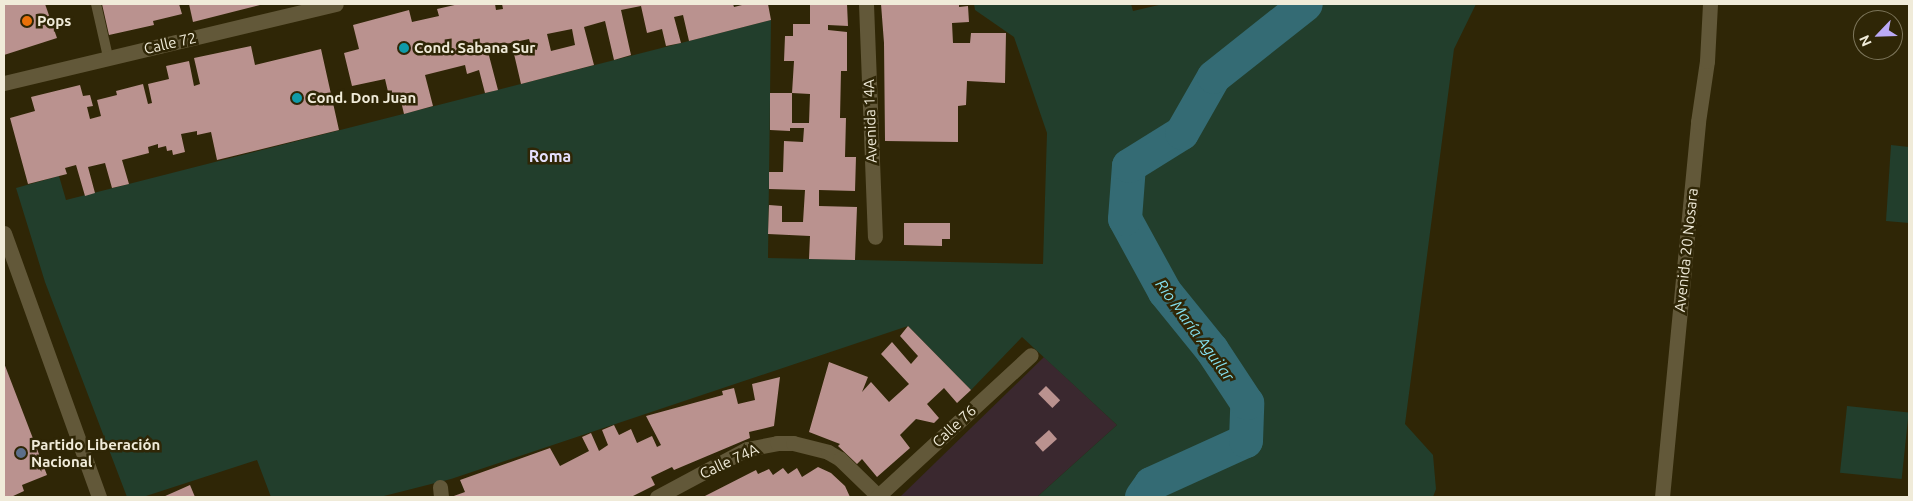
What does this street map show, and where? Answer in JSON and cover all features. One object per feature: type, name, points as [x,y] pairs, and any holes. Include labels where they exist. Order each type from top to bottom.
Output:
[{"type":"street","name":"Calle 72","points":[[4,83],[336,4]]},
{"type":"street","name":"Avenida 14A","points":[[866,4],[875,237]]},
{"type":"street","name":"Avenida 20 Nosara","points":[[1662,497],[1698,122],[1706,62],[1710,4]]},
{"type":"street","points":[[4,233],[99,497]]},
{"type":"street","name":"Calle 76","points":[[877,497],[1031,355]]},
{"type":"street","name":"Calle 74A","points":[[657,497],[747,449],[777,443],[794,443],[828,452],[840,459],[877,497]]},
{"type":"lane","points":[[96,4],[108,57]]},
{"type":"shaded area","points":[[1044,357],[1117,425],[1037,497],[900,497]]},
{"type":"green space","points":[[974,4],[1131,4],[1133,11],[1163,4],[1476,4],[1454,49],[1405,424],[1433,455],[1436,489],[1433,497],[1037,497],[1117,425],[1022,337],[971,390],[908,326],[451,479],[380,497],[271,497],[257,460],[143,497],[127,497],[45,282],[16,188],[59,176],[66,200],[771,20],[768,258],[1043,264],[1047,133],[1014,37],[975,10]]},
{"type":"green space","points":[[1891,145],[1909,147],[1909,223],[1886,221]]},
{"type":"green space","points":[[1847,406],[1909,412],[1902,479],[1840,473]]},
{"type":"building","name":"Pops","points":[[4,4],[45,4],[57,38],[4,55]]},
{"type":"building","points":[[102,4],[179,4],[182,14],[153,21],[154,25],[109,35]]},
{"type":"building","points":[[189,4],[264,4],[193,22]]},
{"type":"building","points":[[459,4],[495,4],[496,10],[503,9],[502,4],[733,4],[734,7],[746,4],[768,4],[771,20],[689,41],[683,15],[674,17],[681,43],[666,46],[662,29],[647,33],[641,6],[621,10],[631,55],[614,60],[605,21],[584,27],[594,65],[521,84],[514,54],[532,50],[529,39],[487,48],[498,90],[485,93],[479,70],[467,74],[465,65],[425,75],[433,106],[404,114],[399,93],[389,96],[385,79],[352,86],[344,53],[359,49],[353,25],[409,10],[412,22],[439,16],[437,9]],"holes":[[[572,29],[575,45],[551,51],[547,34]]]},
{"type":"building","points":[[810,4],[847,4],[848,26],[828,25],[828,30],[847,32],[847,71],[841,71],[840,118],[846,118],[845,157],[856,157],[855,191],[819,190],[819,206],[857,207],[855,260],[809,259],[810,236],[768,234],[769,205],[782,206],[782,222],[803,222],[805,190],[769,189],[769,172],[783,172],[784,141],[803,142],[804,128],[790,128],[790,131],[770,130],[770,93],[792,93],[794,61],[784,61],[785,36],[793,36],[793,24],[810,24]],"holes":[[[792,93],[810,94],[809,123],[792,123]]]},
{"type":"building","points":[[881,4],[959,4],[959,7],[968,6],[969,22],[952,23],[953,43],[970,43],[971,33],[1006,33],[1005,83],[967,81],[966,105],[958,106],[958,142],[885,141],[884,43]]},
{"type":"building","points":[[251,46],[255,65],[321,49],[339,130],[217,160],[211,132],[197,135],[197,131],[181,134],[185,152],[173,155],[172,150],[167,151],[166,146],[158,148],[158,144],[148,147],[149,153],[122,160],[129,184],[112,188],[105,163],[88,167],[95,193],[85,196],[76,165],[65,168],[67,174],[28,184],[10,118],[35,111],[31,97],[80,85],[83,96],[90,95],[93,106],[87,107],[90,119],[101,116],[97,100],[117,95],[116,91],[143,84],[148,104],[152,103],[148,84],[169,79],[166,66],[189,61],[194,86],[200,84],[194,58]]},
{"type":"building","points":[[904,223],[950,223],[950,239],[942,239],[942,246],[904,245]]},
{"type":"building","points":[[908,326],[971,390],[957,403],[944,388],[927,404],[939,418],[934,423],[916,419],[900,435],[910,448],[877,477],[862,459],[857,464],[838,446],[840,444],[809,432],[829,362],[868,377],[862,392],[871,382],[889,402],[909,384],[881,354],[892,342],[911,364],[918,356],[900,336]]},
{"type":"building","name":"Partido Liberación Nacional","points":[[4,363],[47,475],[22,485],[24,491],[11,497],[4,497]]},
{"type":"building","points":[[780,377],[774,426],[749,432],[750,438],[674,470],[672,467],[651,477],[655,485],[631,497],[451,497],[465,492],[460,480],[550,448],[560,466],[589,451],[582,437],[591,433],[599,451],[608,445],[602,430],[614,425],[619,435],[631,429],[637,443],[652,436],[657,447],[661,445],[646,416],[723,395],[722,391],[734,388],[738,404],[755,400],[752,384]]},
{"type":"building","points":[[1046,386],[1060,400],[1052,408],[1038,394]]},
{"type":"building","points":[[1049,430],[1057,439],[1043,452],[1035,443]]},
{"type":"building","points":[[818,467],[831,473],[845,486],[850,497],[703,497],[756,470],[758,474],[769,469],[773,475],[783,468],[788,474],[797,468],[802,477]]},
{"type":"building","points":[[190,485],[195,497],[163,497]]},
{"type":"waterway","name":"Río María Aguilar","points":[[1142,497],[1151,484],[1246,441],[1247,403],[1212,350],[1165,292],[1125,219],[1129,166],[1182,133],[1214,77],[1306,4]]},
{"type":"place","name":"Pops","points":[[27,21]]},
{"type":"place","name":"Cond. Sabana Sur","points":[[404,48]]},
{"type":"place","name":"Cond. Don Juan","points":[[297,98]]},
{"type":"place","name":"Partido Liberación Nacional","points":[[21,453]]},
{"type":"district","name":"Roma","points":[[550,156]]}]
